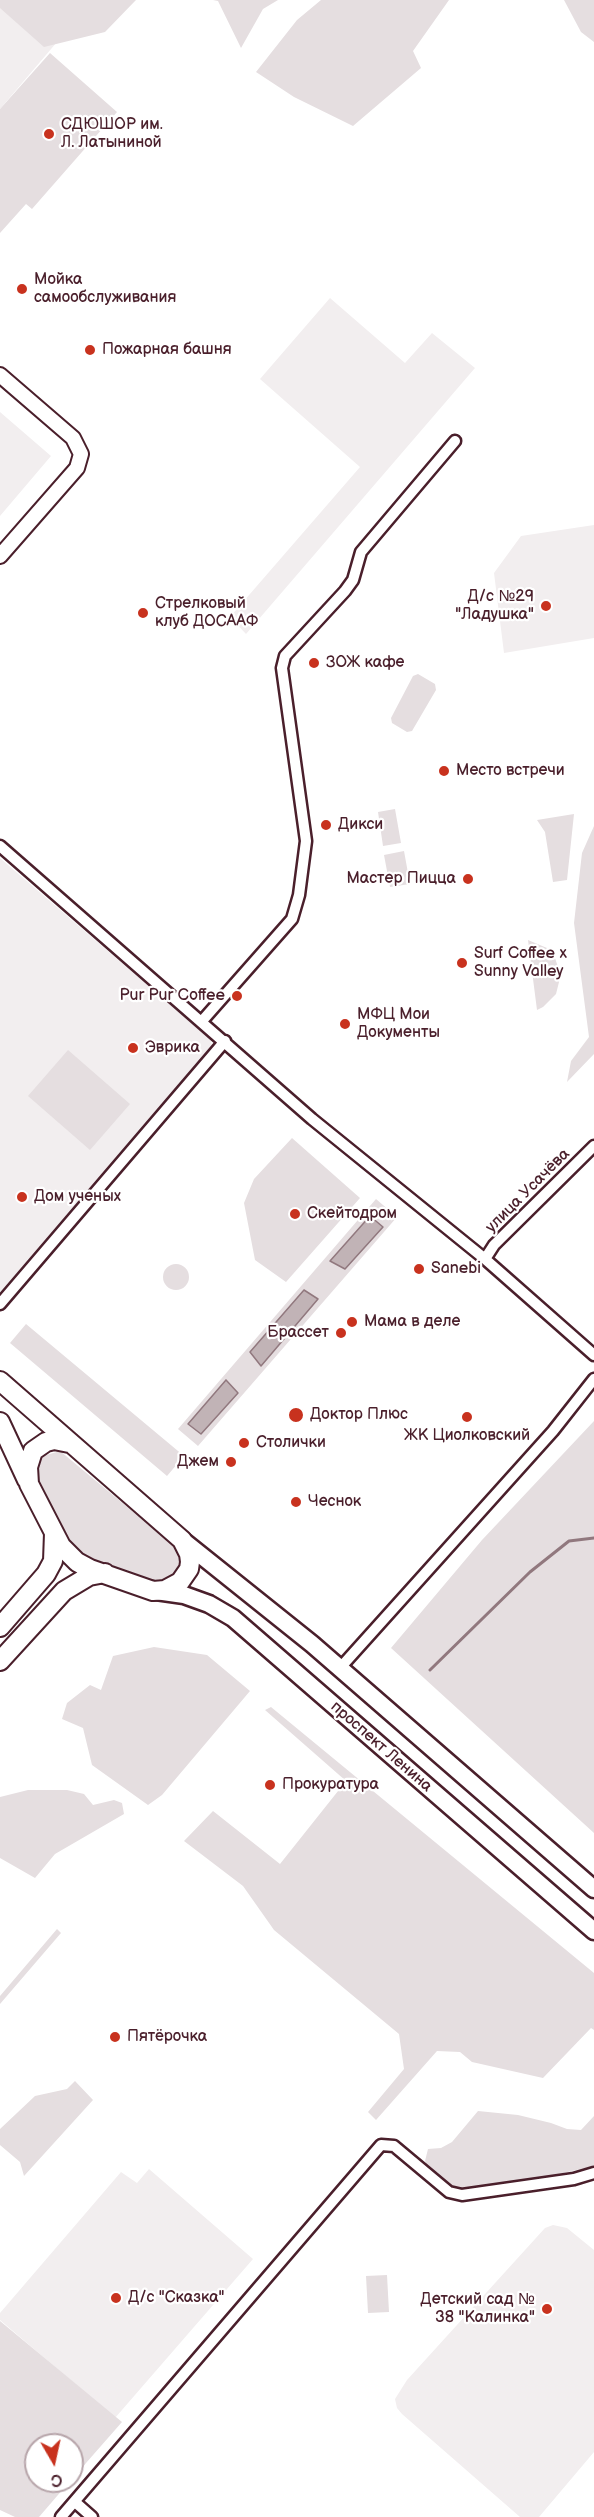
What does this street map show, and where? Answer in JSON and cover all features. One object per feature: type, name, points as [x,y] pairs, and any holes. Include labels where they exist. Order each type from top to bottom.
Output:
[{"type":"main road","points":[[0,1381],[182,1540],[190,1562],[185,1576],[174,1587],[153,1591],[77,1562],[69,1555],[54,1533],[0,1422]]},
{"type":"main road","points":[[29,1484],[28,1467],[33,1451],[46,1442],[54,1440],[69,1443]]},
{"type":"main road","points":[[0,1627],[53,1561],[54,1533]]},
{"type":"main road","name":"проспект Ленина","points":[[182,1540],[340,1668],[594,1889]]},
{"type":"main road","points":[[0,1660],[54,1600],[81,1579],[105,1574]]},
{"type":"main road","points":[[37,1583],[54,1600]]},
{"type":"main road","name":"проспект Ленина","points":[[153,1591],[184,1595],[209,1604],[233,1618],[594,1931]]},
{"type":"street","points":[[0,375],[73,438],[81,454],[77,468],[0,556]]},
{"type":"street","points":[[202,1021],[292,919],[299,895],[306,841],[282,669],[285,656],[345,591],[353,580],[361,552],[455,441]]},
{"type":"street","points":[[0,846],[312,1119],[485,1259],[594,1355]]},
{"type":"street","points":[[0,1304],[225,1041]]},
{"type":"street","name":"улица Усачёва","points":[[485,1259],[494,1245],[594,1146]]},
{"type":"street","points":[[340,1668],[553,1431],[594,1379]]},
{"type":"street","points":[[62,2517],[381,2145],[394,2146],[449,2192],[462,2195],[574,2179],[594,2173]]},
{"type":"street","points":[[75,2502],[92,2517]]},
{"type":"shaded area","points":[[0,0],[57,42],[0,109]]},
{"type":"shaded area","points":[[0,0],[136,0],[105,32],[44,47],[0,8]]},
{"type":"shaded area","points":[[213,0],[278,0],[263,9],[241,48],[218,1]]},
{"type":"shaded area","points":[[321,0],[449,0],[413,51],[421,68],[353,126],[294,97],[256,72],[297,20]]},
{"type":"shaded area","points":[[564,0],[594,0],[594,42],[581,32]]},
{"type":"shaded area","name":"СДЮШОР им. Л. Латыниной","points":[[50,53],[117,112],[32,209],[26,204],[0,233],[0,109]]},
{"type":"shaded area","points":[[330,298],[405,363],[432,333],[475,368],[246,634],[230,617],[360,467],[260,379]]},
{"type":"shaded area","points":[[0,412],[51,456],[0,516]]},
{"type":"shaded area","name":"Д/с №29 \"Ладушка\"","points":[[594,525],[594,638],[504,653],[494,573],[521,536]]},
{"type":"shaded area","points":[[418,674],[435,684],[436,690],[412,731],[407,732],[392,723],[391,718],[413,676]]},
{"type":"shaded area","points":[[395,809],[401,843],[383,846],[378,812]]},
{"type":"shaded area","points":[[574,814],[567,880],[553,882],[545,832],[537,820]]},
{"type":"shaded area","points":[[594,826],[594,1054],[567,1082],[571,1061],[589,1037],[574,923],[582,853]]},
{"type":"shaded area","points":[[404,851],[410,884],[390,887],[384,855]]},
{"type":"shaded area","points":[[0,858],[210,1039],[214,1051],[0,1295]]},
{"type":"shaded area","points":[[528,940],[547,948],[555,958],[559,970],[556,994],[537,1010]]},
{"type":"shaded area","points":[[68,1050],[130,1104],[90,1150],[28,1096]]},
{"type":"shaded area","name":"Скейтодром","points":[[292,1138],[360,1198],[286,1282],[255,1260],[244,1203],[254,1179]]},
{"type":"shaded area","points":[[376,1199],[397,1217],[198,1446],[178,1429]]},
{"type":"shaded area","points":[[370,1216],[383,1227],[345,1269],[330,1261]]},
{"type":"shaded area","points":[[176,1264],[185,1268],[189,1277],[185,1286],[176,1290],[167,1286],[163,1277],[167,1268]]},
{"type":"shaded area","points":[[304,1290],[318,1299],[261,1366],[250,1352]]},
{"type":"shaded area","points":[[26,1324],[184,1456],[167,1476],[10,1343]]},
{"type":"shaded area","points":[[226,1380],[238,1393],[201,1434],[188,1424]]},
{"type":"shaded area","points":[[594,1421],[594,1833],[391,1648],[482,1540]]},
{"type":"shaded area","points":[[60,1451],[179,1550],[184,1562],[171,1582],[149,1582],[74,1554],[36,1475],[38,1462],[43,1456]]},
{"type":"shaded area","points":[[154,1647],[207,1655],[250,1691],[162,1795],[148,1805],[92,1765],[83,1728],[62,1719],[67,1703],[90,1685],[101,1690],[113,1656]]},
{"type":"shaded area","points":[[271,1707],[594,1973],[594,2030],[591,2028],[543,2078],[472,2062],[460,2052],[437,2051],[376,2120],[368,2112],[404,2069],[399,2034],[274,1930],[243,1886],[184,1841],[213,1811],[280,1864],[346,1781],[265,1710]]},
{"type":"shaded area","points":[[28,1790],[67,1790],[84,1794],[93,1805],[114,1800],[122,1803],[124,1814],[55,1854],[35,1878],[0,1858],[0,1797]]},
{"type":"shaded area","points":[[57,1929],[61,1933],[0,2004],[0,1996]]},
{"type":"shaded area","points":[[75,2081],[93,2100],[24,2176],[20,2162],[0,2145],[0,2129],[35,2096],[67,2089]]},
{"type":"shaded area","points":[[478,2111],[518,2115],[567,2129],[581,2130],[594,2116],[594,2166],[506,2186],[454,2190],[434,2176],[425,2161],[428,2149],[441,2148],[452,2142]]},
{"type":"shaded area","name":"Д/с \"Сказка\"","points":[[149,2169],[253,2259],[115,2418],[0,2320],[0,2313],[121,2172],[137,2183]]},
{"type":"shaded area","points":[[553,2225],[567,2228],[594,2250],[594,2452],[539,2517],[520,2517],[402,2414],[397,2408],[395,2399],[407,2380],[545,2228]]},
{"type":"shaded area","points":[[387,2275],[389,2312],[368,2313],[366,2276]]},
{"type":"shaded area","points":[[0,2321],[122,2422],[84,2465],[84,2433],[24,2433],[24,2493],[60,2493],[39,2517],[15,2517],[0,2510]]},
{"type":"waterway","points":[[430,1670],[530,1572],[569,1541],[594,1538]]},
{"type":"place","name":"СДЮШОР им. Л. Латыниной","points":[[49,134]]},
{"type":"place","name":"Мойка самообслуживания","points":[[22,289]]},
{"type":"place","name":"Пожарная башня","points":[[90,350]]},
{"type":"place","name":"Д/с №29 \"Ладушка\"","points":[[546,606]]},
{"type":"place","name":"Стрелковый клуб ДОСААФ","points":[[143,613]]},
{"type":"place","name":"ЗОЖ кафе","points":[[314,663]]},
{"type":"place","name":"Место встречи","points":[[444,771]]},
{"type":"place","name":"Дикси","points":[[326,825]]},
{"type":"place","name":"Мастер Пицца","points":[[468,879]]},
{"type":"place","name":"Surf Coffee x Sunny Valley","points":[[462,963]]},
{"type":"place","name":"Pur Pur Coffee","points":[[237,996]]},
{"type":"place","name":"МФЦ Мои Документы","points":[[345,1024]]},
{"type":"place","name":"Эврика","points":[[133,1048]]},
{"type":"place","name":"Дом ученых","points":[[22,1197]]},
{"type":"place","name":"Скейтодром","points":[[295,1214]]},
{"type":"place","name":"Sanebi","points":[[419,1269]]},
{"type":"place","name":"Мама в деле","points":[[352,1322]]},
{"type":"place","name":"Брассет","points":[[341,1333]]},
{"type":"place","name":"Доктор Плюс","points":[[296,1415]]},
{"type":"place","name":"ЖК Циолковский","points":[[467,1417]]},
{"type":"place","name":"Столички","points":[[244,1443]]},
{"type":"place","name":"Джем","points":[[231,1462]]},
{"type":"place","name":"Чеснок","points":[[296,1502]]},
{"type":"place","name":"Прокуратура","points":[[270,1785]]},
{"type":"place","name":"Пятёрочка","points":[[115,2037]]},
{"type":"place","name":"Д/с \"Сказка\"","points":[[116,2298]]},
{"type":"place","name":"Детский сад № 38 \"Калинка\"","points":[[547,2309]]}]
